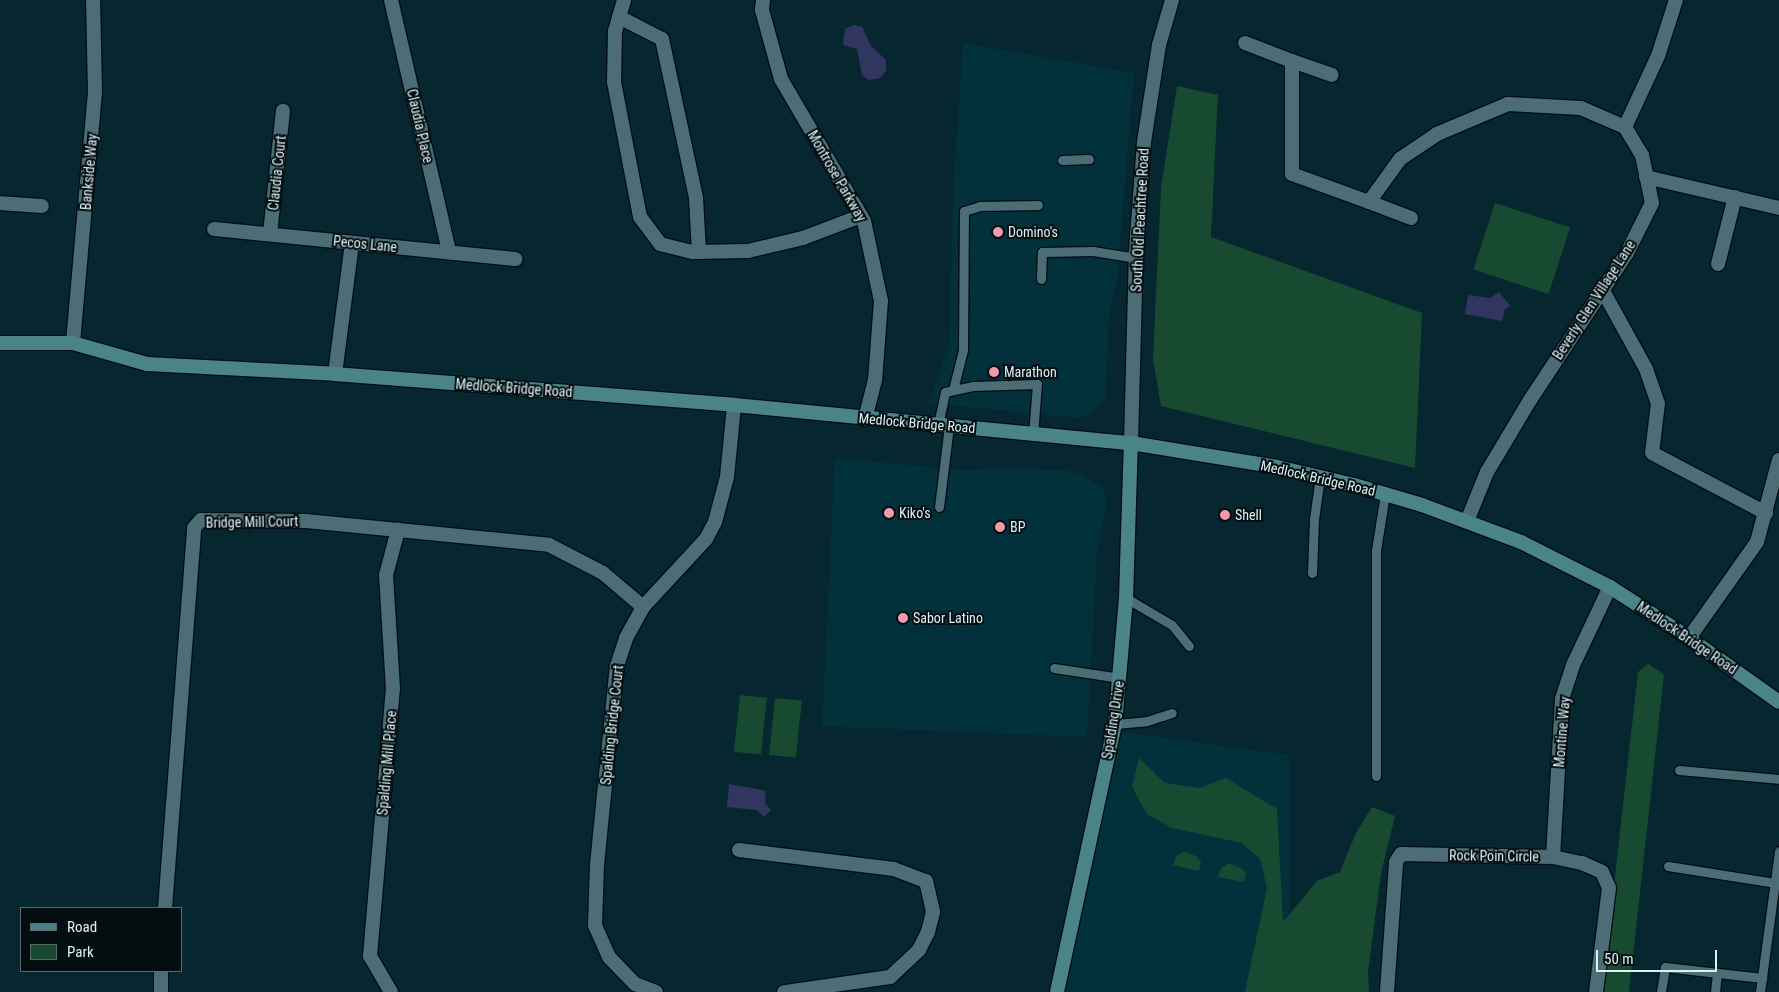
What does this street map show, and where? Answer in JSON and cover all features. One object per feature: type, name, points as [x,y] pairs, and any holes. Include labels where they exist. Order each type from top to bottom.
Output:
[{"type":"main road","name":"Medlock Bridge Road","points":[[0,343],[73,343],[147,364],[336,374],[734,405],[1131,443],[1320,477],[1385,494],[1467,521],[1521,542],[1610,587],[1689,638],[1779,702]]},
{"type":"main road","name":"Spalding Drive","points":[[1057,992],[1115,724],[1126,598],[1131,443]]},
{"type":"street","name":"Bankside Way","points":[[73,343],[95,93],[93,0]]},
{"type":"street","name":"Claudia Place","points":[[391,0],[449,252]]},
{"type":"street","points":[[624,0],[615,30],[614,82],[640,217],[660,244],[699,252],[748,251],[803,238],[861,216]]},
{"type":"street","name":"Montrose Parkway","points":[[763,0],[762,10],[781,79],[861,216],[881,301],[875,380],[866,419]]},
{"type":"street","name":"South Old Peachtree Road","points":[[1131,443],[1136,258],[1144,142],[1159,45],[1172,0]]},
{"type":"street","points":[[1369,202],[1400,160],[1437,134],[1508,104],[1581,108],[1625,127],[1658,56],[1676,0]]},
{"type":"street","points":[[619,17],[662,39],[696,198],[699,252]]},
{"type":"street","points":[[1245,43],[1332,75]]},
{"type":"street","points":[[1292,61],[1292,174],[1410,218]]},
{"type":"street","name":"Claudia Court","points":[[270,234],[283,111]]},
{"type":"street","name":"Beverly Glen Village Lane","points":[[1467,521],[1487,472],[1602,289],[1627,253],[1652,203],[1642,155],[1625,127]]},
{"type":"street","points":[[1646,177],[1779,208]]},
{"type":"street","points":[[1718,264],[1735,197]]},
{"type":"street","points":[[0,203],[42,206]]},
{"type":"street","name":"Pecos Lane","points":[[214,229],[516,258]]},
{"type":"street","points":[[336,374],[352,243]]},
{"type":"street","points":[[1602,289],[1646,369],[1658,403],[1652,453],[1766,513]]},
{"type":"street","name":"Spalding Bridge Court","points":[[656,992],[635,984],[610,957],[596,925],[597,865],[617,666],[626,638],[643,607],[706,539],[716,522],[727,477],[734,405]]},
{"type":"street","points":[[1689,638],[1757,542],[1779,460]]},
{"type":"street","name":"Bridge Mill Court","points":[[164,907],[194,528],[201,520],[296,521],[549,545],[603,573],[643,607]]},
{"type":"street","name":"Spalding Mill Place","points":[[391,992],[370,956],[393,689],[386,575],[398,530]]},
{"type":"street","name":"Montine Way","points":[[1554,857],[1562,699],[1574,663],[1610,587]]},
{"type":"street","points":[[739,850],[894,869],[926,881],[933,912],[928,932],[919,950],[890,976],[784,992]]},
{"type":"street","name":"Rock Poin Circle","points":[[1387,992],[1396,862],[1401,854],[1554,857],[1582,863],[1602,872],[1609,888],[1596,992]]},
{"type":"street","points":[[161,992],[162,972]]},
{"type":"lane","points":[[1062,160],[1089,159]]},
{"type":"lane","points":[[952,390],[963,350],[964,211],[980,206],[1038,205]]},
{"type":"lane","points":[[1041,279],[1042,252],[1093,251],[1136,258]]},
{"type":"lane","points":[[940,506],[945,392],[973,386],[1036,384],[1032,435]]},
{"type":"lane","points":[[1312,573],[1314,519],[1320,477]]},
{"type":"lane","points":[[1376,776],[1376,550],[1385,494]]},
{"type":"lane","points":[[1126,598],[1172,625],[1189,646]]},
{"type":"lane","points":[[1054,668],[1120,678]]},
{"type":"lane","points":[[1115,724],[1147,721],[1172,714]]},
{"type":"lane","points":[[1679,770],[1779,779]]},
{"type":"lane","points":[[1760,992],[1779,851]]},
{"type":"lane","points":[[1668,866],[1775,883]]},
{"type":"lane","points":[[1661,992],[1665,967],[1762,978]]},
{"type":"lane","points":[[1715,992],[1718,973]]},
{"type":"shaded area","points":[[963,43],[1134,73],[1117,281],[1109,316],[1106,395],[1094,413],[1080,418],[929,403],[949,343],[954,175]]},
{"type":"shaded area","points":[[835,458],[963,470],[1015,468],[1073,471],[1104,488],[1107,502],[1097,552],[1087,737],[822,726]]},
{"type":"shaded area","points":[[1116,731],[1289,755],[1290,992],[1057,992]]},
{"type":"green space","points":[[1177,86],[1218,95],[1211,237],[1422,313],[1415,468],[1161,406],[1153,359],[1161,188]]},
{"type":"green space","points":[[1495,203],[1570,227],[1549,294],[1473,270]]},
{"type":"green space","points":[[1648,664],[1664,674],[1629,992],[1602,992],[1638,672]]},
{"type":"green space","points":[[740,695],[767,698],[761,755],[734,752]]},
{"type":"green space","points":[[775,698],[802,701],[796,758],[769,755]]},
{"type":"green space","points":[[1139,758],[1165,783],[1200,788],[1226,778],[1277,809],[1283,922],[1317,881],[1340,872],[1356,833],[1372,807],[1395,816],[1381,873],[1368,972],[1369,992],[1245,992],[1267,888],[1260,859],[1242,843],[1172,828],[1147,814],[1132,787]]},
{"type":"green space","points":[[1184,852],[1196,856],[1201,862],[1199,871],[1173,865],[1176,856]]},
{"type":"green space","points":[[1229,863],[1241,868],[1246,873],[1244,882],[1218,877],[1221,868]]},
{"type":"water","points":[[854,25],[862,27],[871,46],[886,60],[886,71],[880,78],[869,80],[862,75],[857,49],[843,45],[845,29]]},
{"type":"water","points":[[1499,292],[1510,306],[1505,309],[1502,321],[1465,314],[1468,295],[1490,298]]},
{"type":"water","points":[[729,784],[766,791],[765,803],[771,810],[764,817],[757,810],[727,807]]},
{"type":"place","name":"Domino's","points":[[998,232]]},
{"type":"place","name":"Marathon","points":[[994,372]]},
{"type":"place","name":"Kiko's","points":[[889,513]]},
{"type":"place","name":"Shell","points":[[1225,515]]},
{"type":"place","name":"BP","points":[[1000,527]]},
{"type":"place","name":"Sabor Latino","points":[[903,618]]}]
